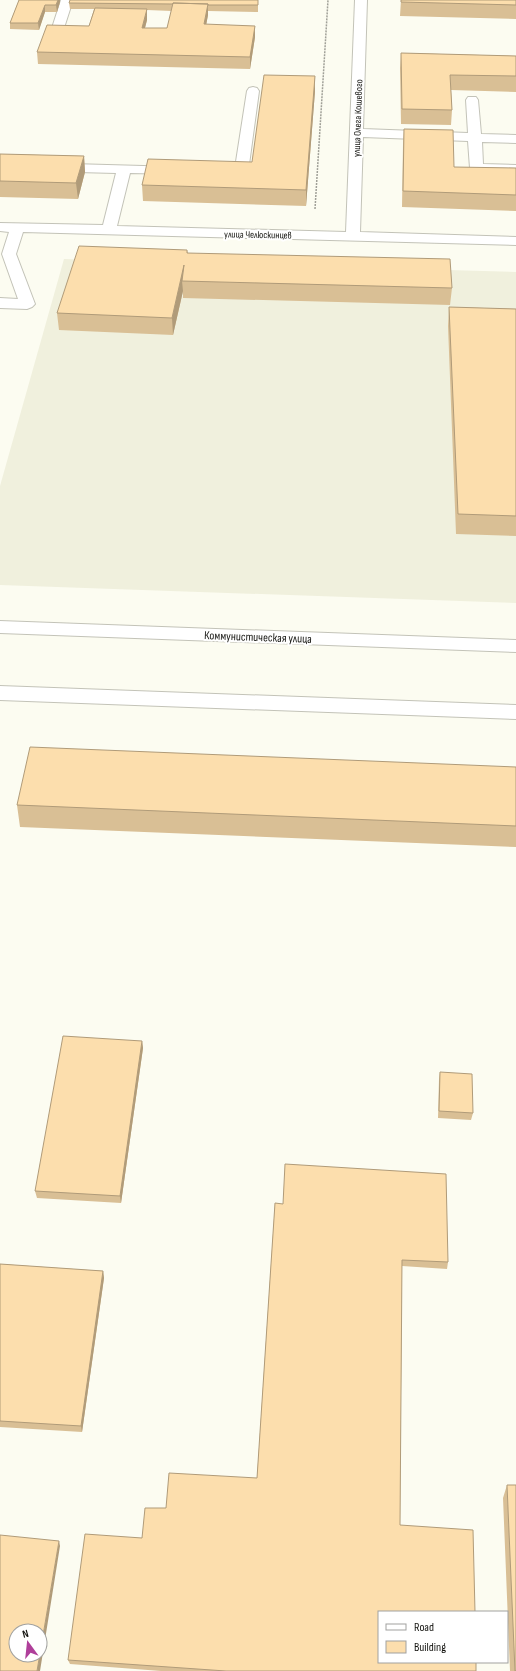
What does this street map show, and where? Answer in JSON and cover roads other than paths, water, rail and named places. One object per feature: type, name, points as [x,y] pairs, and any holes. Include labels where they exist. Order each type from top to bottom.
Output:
[{"type":"street","points":[[57,31],[67,0]]},
{"type":"street","name":"улица Олега Кошевого","points":[[353,237],[361,0]]},
{"type":"street","points":[[210,171],[241,172],[253,91]]},
{"type":"street","points":[[472,100],[477,168],[516,169]]},
{"type":"street","points":[[356,133],[516,138]]},
{"type":"street","points":[[0,166],[187,171]]},
{"type":"street","points":[[109,230],[124,169]]},
{"type":"street","name":"улица Челюскинцев","points":[[0,227],[516,241]]},
{"type":"street","points":[[0,303],[28,304],[9,254],[17,228]]},
{"type":"street","name":"Коммунистическая улица","points":[[0,627],[516,646]]},
{"type":"street","points":[[0,692],[516,712]]}]
